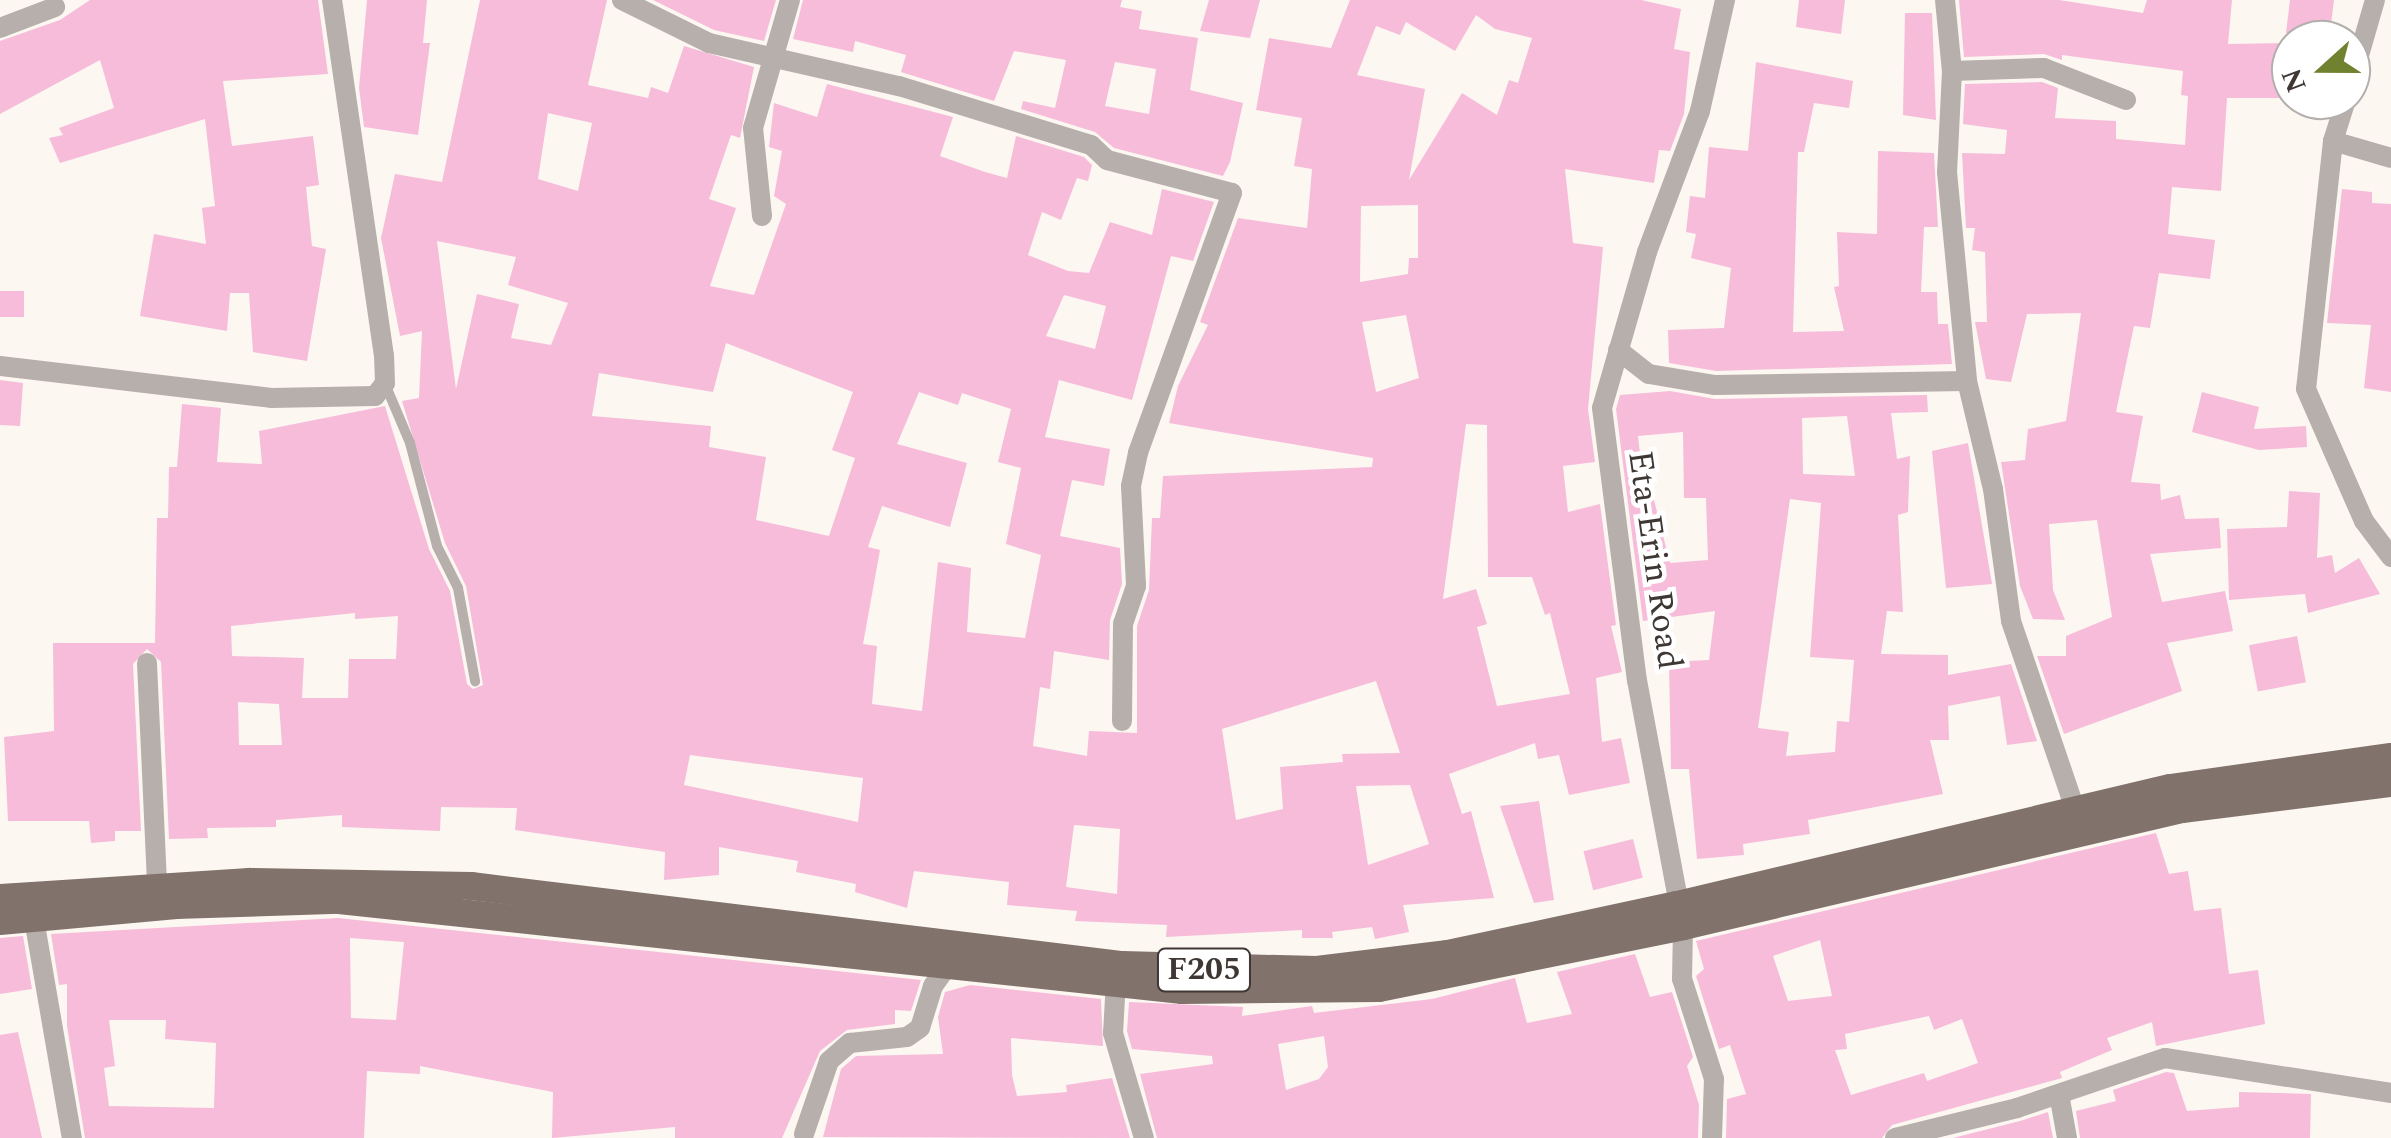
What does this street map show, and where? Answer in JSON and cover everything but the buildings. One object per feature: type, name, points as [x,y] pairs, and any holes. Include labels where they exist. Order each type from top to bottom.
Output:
[{"type":"main road","name":"F205","points":[[0,898],[157,886],[348,880],[471,886],[1220,972],[1384,964],[1680,916],[2075,809],[2170,788],[2391,756]]},
{"type":"main road","name":"F205","points":[[0,922],[339,900],[948,965],[1259,993],[1378,988],[1680,916],[2126,820],[2391,783]]},
{"type":"street","points":[[0,366],[271,398],[375,396],[384,383],[332,0]]},
{"type":"street","points":[[622,0],[710,42],[771,52],[1091,145],[1106,160],[1232,194],[1138,453],[1131,486],[1136,586],[1123,624],[1122,721]]},
{"type":"street","points":[[762,216],[751,152],[771,52],[790,0]]},
{"type":"street","name":"Eta-Erin Road","points":[[1712,1138],[1714,1078],[1682,979],[1680,916],[1612,502],[1602,408],[1618,350],[1700,112],[1725,0]]},
{"type":"street","points":[[1945,0],[1952,71],[1947,172],[1967,381],[1992,490],[2011,621],[2075,809]]},
{"type":"street","points":[[0,28],[55,6]]},
{"type":"street","points":[[1952,71],[2044,68],[2126,100]]},
{"type":"street","points":[[2340,120],[2333,141],[2306,389],[2364,521],[2391,557]]},
{"type":"street","points":[[2333,141],[2391,158]]},
{"type":"street","points":[[1618,350],[1649,374],[1714,385],[1967,381]]},
{"type":"street","points":[[147,663],[157,886]]},
{"type":"street","points":[[34,918],[72,1138]]},
{"type":"street","points":[[804,1134],[828,1061],[850,1043],[907,1037],[920,1028],[933,986],[948,965]]},
{"type":"street","points":[[1116,980],[1113,1033],[1144,1138]]},
{"type":"street","points":[[1895,1138],[2059,1094],[2164,1058],[2391,1093]]},
{"type":"street","points":[[2059,1094],[2067,1138]]},
{"type":"lane","points":[[384,383],[410,443],[437,546],[458,588],[475,681]]}]
